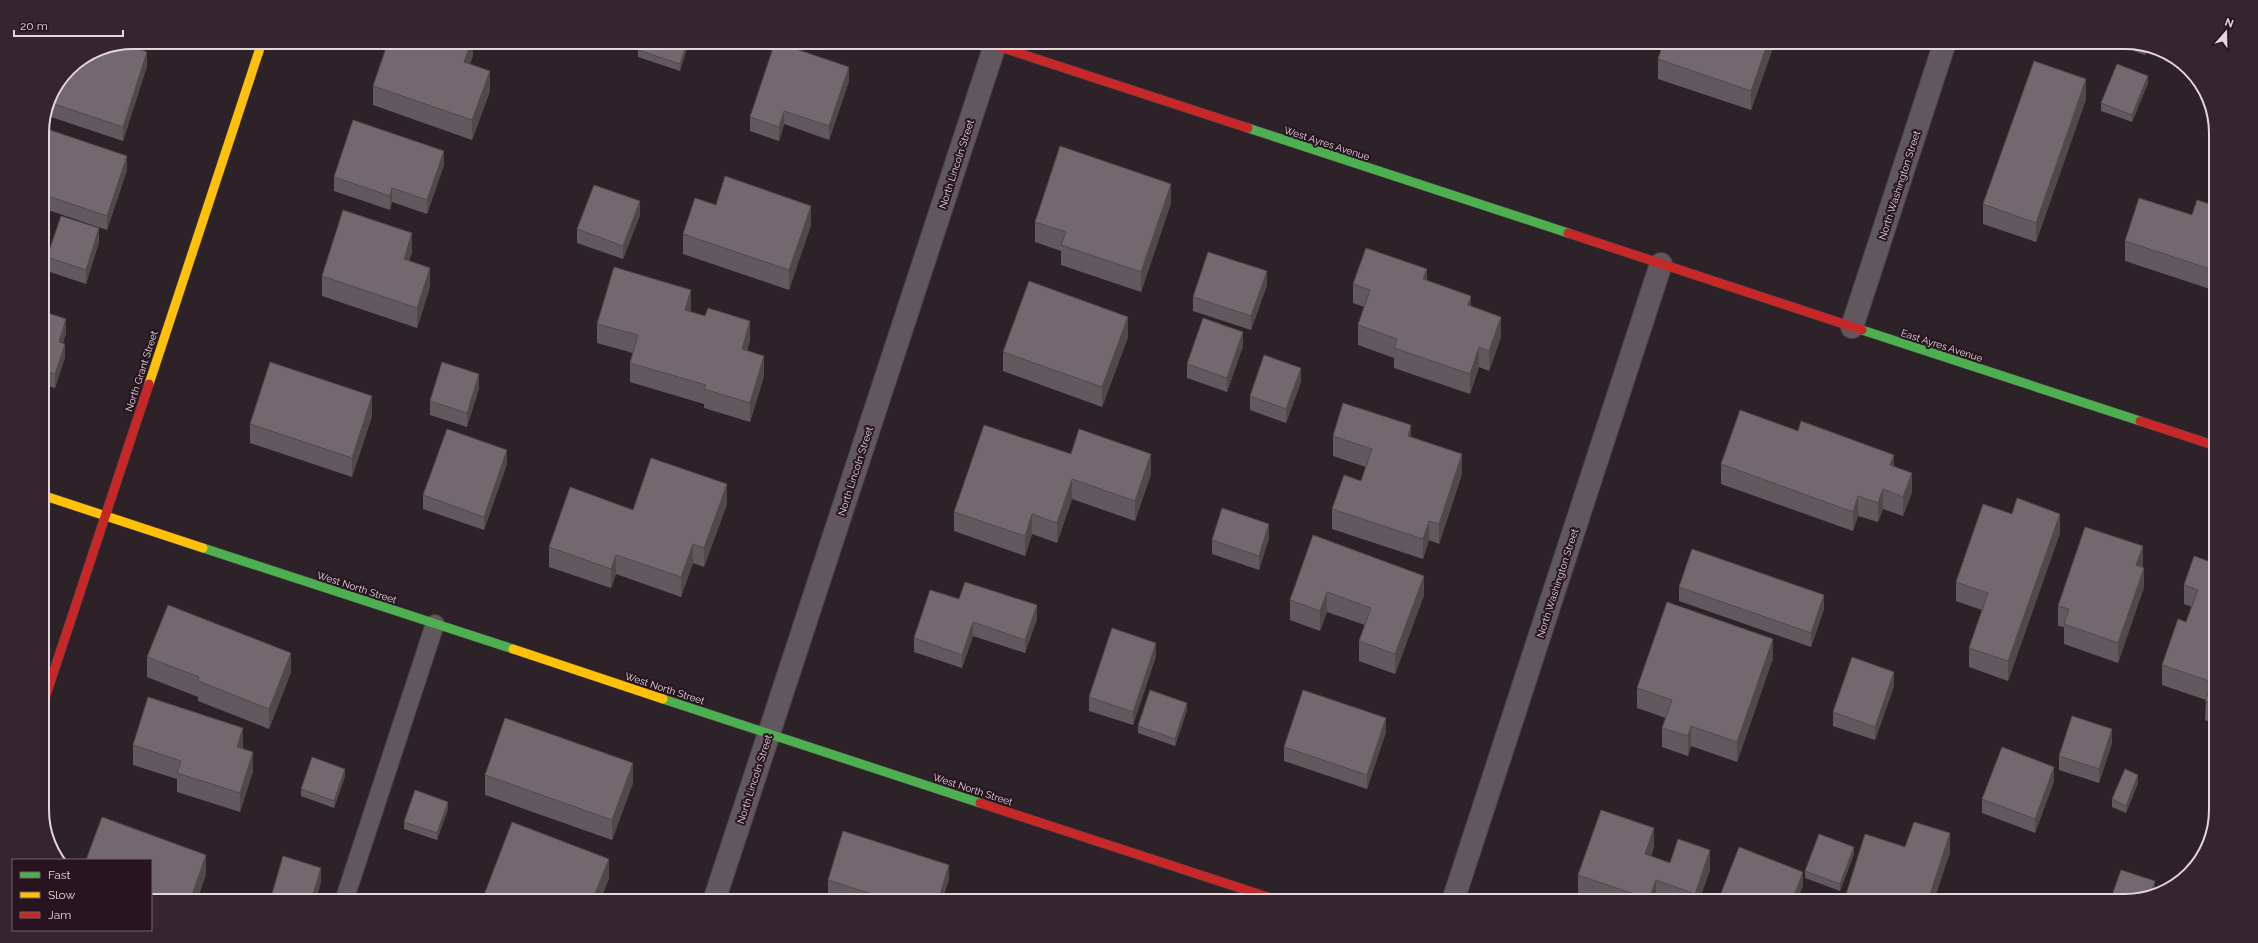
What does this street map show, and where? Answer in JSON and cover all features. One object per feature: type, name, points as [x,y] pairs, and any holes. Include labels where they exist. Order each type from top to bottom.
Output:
[{"type":"street","name":"North Grant Street","points":[[49,686],[260,49]]},
{"type":"street","name":"North Lincoln Street","points":[[716,894],[990,49]]},
{"type":"street","name":"West Ayres Avenue","points":[[1010,49],[1661,264]]},
{"type":"street","name":"North Washington Street","points":[[1852,328],[1943,49]]},
{"type":"street","name":"North Washington Street","points":[[1455,894],[1661,264]]},
{"type":"street","name":"East Ayres Avenue","points":[[1661,264],[1852,328],[2209,444]]},
{"type":"street","name":"West North Street","points":[[49,497],[1259,894]]},
{"type":"lane","points":[[346,894],[435,624]]},
{"type":"building","points":[[138,49],[147,52],[123,127],[54,104],[63,87],[70,78],[87,63],[101,55],[112,52]]},
{"type":"building","points":[[386,49],[469,49],[464,62],[490,71],[472,120],[373,86]]},
{"type":"building","points":[[638,49],[685,49],[680,64]]},
{"type":"building","points":[[773,49],[796,49],[849,67],[829,126],[784,111],[779,127],[750,117]]},
{"type":"building","points":[[1662,49],[1766,49],[1751,91],[1658,59]]},
{"type":"building","points":[[2034,61],[2086,79],[2036,223],[1983,204]]},
{"type":"building","points":[[2117,64],[2148,76],[2132,115],[2101,103]]},
{"type":"building","points":[[353,120],[444,151],[427,200],[392,188],[390,196],[334,177]]},
{"type":"building","points":[[50,130],[127,156],[107,216],[49,196]]},
{"type":"building","points":[[1060,146],[1171,184],[1141,272],[1061,245],[1066,232],[1035,222]]},
{"type":"building","points":[[725,176],[811,206],[789,270],[683,234],[695,198],[716,205]]},
{"type":"building","points":[[594,185],[640,201],[623,246],[577,229]]},
{"type":"building","points":[[2139,198],[2192,215],[2197,200],[2209,204],[2209,269],[2125,241]]},
{"type":"building","points":[[343,210],[412,233],[404,259],[430,268],[417,308],[322,276]]},
{"type":"building","points":[[61,216],[99,228],[86,270],[49,258],[49,251]]},
{"type":"building","points":[[1366,248],[1427,269],[1423,279],[1471,296],[1468,305],[1501,317],[1489,351],[1479,347],[1470,374],[1394,348],[1397,339],[1358,325],[1370,290],[1353,284]]},
{"type":"building","points":[[1208,252],[1267,271],[1251,316],[1193,297]]},
{"type":"building","points":[[614,267],[691,290],[685,310],[705,316],[708,308],[750,321],[742,349],[764,356],[750,403],[704,389],[706,385],[630,363],[638,335],[597,324]]},
{"type":"building","points":[[1029,281],[1128,317],[1102,387],[1003,352]]},
{"type":"building","points":[[49,313],[66,319],[59,342],[65,344],[55,374],[49,372]]},
{"type":"building","points":[[1203,318],[1243,332],[1227,378],[1187,364]]},
{"type":"building","points":[[1264,355],[1301,368],[1286,409],[1250,396]]},
{"type":"building","points":[[270,362],[372,396],[352,458],[250,424]]},
{"type":"building","points":[[442,362],[479,374],[467,413],[430,401]]},
{"type":"building","points":[[1343,403],[1411,425],[1408,436],[1462,454],[1439,524],[1429,521],[1423,539],[1332,509],[1344,475],[1361,481],[1372,449],[1333,436]]},
{"type":"building","points":[[1740,410],[1798,431],[1801,421],[1894,455],[1890,465],[1912,473],[1903,497],[1883,489],[1878,503],[1858,496],[1853,512],[1721,464]]},
{"type":"building","points":[[984,425],[1071,454],[1079,429],[1151,454],[1135,501],[1072,479],[1057,523],[1032,514],[1025,536],[954,512]]},
{"type":"building","points":[[447,429],[507,450],[484,517],[423,495]]},
{"type":"building","points":[[651,458],[727,484],[704,548],[693,544],[681,577],[616,555],[611,569],[549,547],[570,487],[633,510]]},
{"type":"building","points":[[2017,498],[2060,514],[2008,661],[1969,648],[1988,593],[1956,582],[1983,504],[2012,514]]},
{"type":"building","points":[[1222,508],[1269,524],[1259,556],[1212,540]]},
{"type":"building","points":[[2085,527],[2143,546],[2136,565],[2144,568],[2118,643],[2064,624],[2069,609],[2058,606]]},
{"type":"building","points":[[1313,535],[1424,576],[1395,654],[1359,641],[1371,608],[1327,592],[1320,611],[1290,600]]},
{"type":"building","points":[[1692,549],[1824,595],[1811,633],[1679,587]]},
{"type":"building","points":[[2194,556],[2209,561],[2209,681],[2162,665],[2178,619],[2186,622],[2198,590],[2184,585]]},
{"type":"building","points":[[965,582],[1037,605],[1025,640],[973,622],[962,655],[914,638],[930,590],[959,599]]},
{"type":"building","points":[[1667,602],[1773,639],[1737,742],[1691,726],[1688,736],[1662,728],[1672,700],[1637,688]]},
{"type":"building","points":[[168,605],[291,653],[269,709],[198,681],[199,677],[147,657]]},
{"type":"building","points":[[1112,628],[1156,643],[1133,712],[1089,697]]},
{"type":"building","points":[[1852,657],[1894,672],[1875,727],[1833,712]]},
{"type":"building","points":[[1150,690],[1187,703],[1175,739],[1138,726]]},
{"type":"building","points":[[1303,690],[1386,718],[1367,775],[1284,747]]},
{"type":"building","points":[[2209,690],[2209,702],[2205,701]]},
{"type":"building","points":[[148,697],[243,728],[237,747],[253,752],[240,793],[177,773],[181,761],[133,745]]},
{"type":"building","points":[[2072,716],[2112,729],[2099,769],[2059,756]]},
{"type":"building","points":[[505,718],[633,763],[612,820],[485,775]]},
{"type":"building","points":[[2002,747],[2054,767],[2035,819],[1982,799]]},
{"type":"building","points":[[312,757],[345,769],[334,801],[301,789]]},
{"type":"building","points":[[2125,769],[2138,775],[2126,806],[2112,799]]},
{"type":"building","points":[[415,790],[448,802],[437,833],[404,822]]},
{"type":"building","points":[[1601,810],[1654,828],[1645,854],[1670,863],[1678,839],[1710,850],[1695,894],[1656,880],[1651,894],[1634,894],[1578,875]]},
{"type":"building","points":[[102,817],[206,855],[192,894],[152,894],[152,859],[86,859]]},
{"type":"building","points":[[512,822],[609,859],[595,894],[484,894]]},
{"type":"building","points":[[1914,822],[1950,833],[1930,894],[1846,894],[1865,834],[1905,847]]},
{"type":"building","points":[[843,831],[949,865],[940,894],[872,894],[828,880]]},
{"type":"building","points":[[1819,834],[1854,847],[1840,884],[1805,871]]},
{"type":"building","points":[[1739,847],[1803,872],[1795,894],[1721,894]]},
{"type":"building","points":[[283,856],[321,868],[313,894],[272,894]]},
{"type":"building","points":[[2121,870],[2155,881],[2152,890],[2136,893],[2112,894]]},
{"type":"traffic: fast","points":[[1248,128],[1568,233]]},
{"type":"traffic: fast","points":[[1862,330],[2140,421]]},
{"type":"traffic: fast","points":[[203,548],[513,649]]},
{"type":"traffic: fast","points":[[663,699],[980,803]]},
{"type":"traffic: slow","points":[[149,384],[260,49]]},
{"type":"traffic: slow","points":[[49,497],[203,548]]},
{"type":"traffic: slow","points":[[513,649],[663,699]]},
{"type":"traffic: jam","points":[[1006,49],[1248,128]]},
{"type":"traffic: jam","points":[[1568,233],[1862,330]]},
{"type":"traffic: jam","points":[[49,686],[149,384]]},
{"type":"traffic: jam","points":[[2140,421],[2209,444]]},
{"type":"traffic: jam","points":[[980,803],[1259,894]]}]
